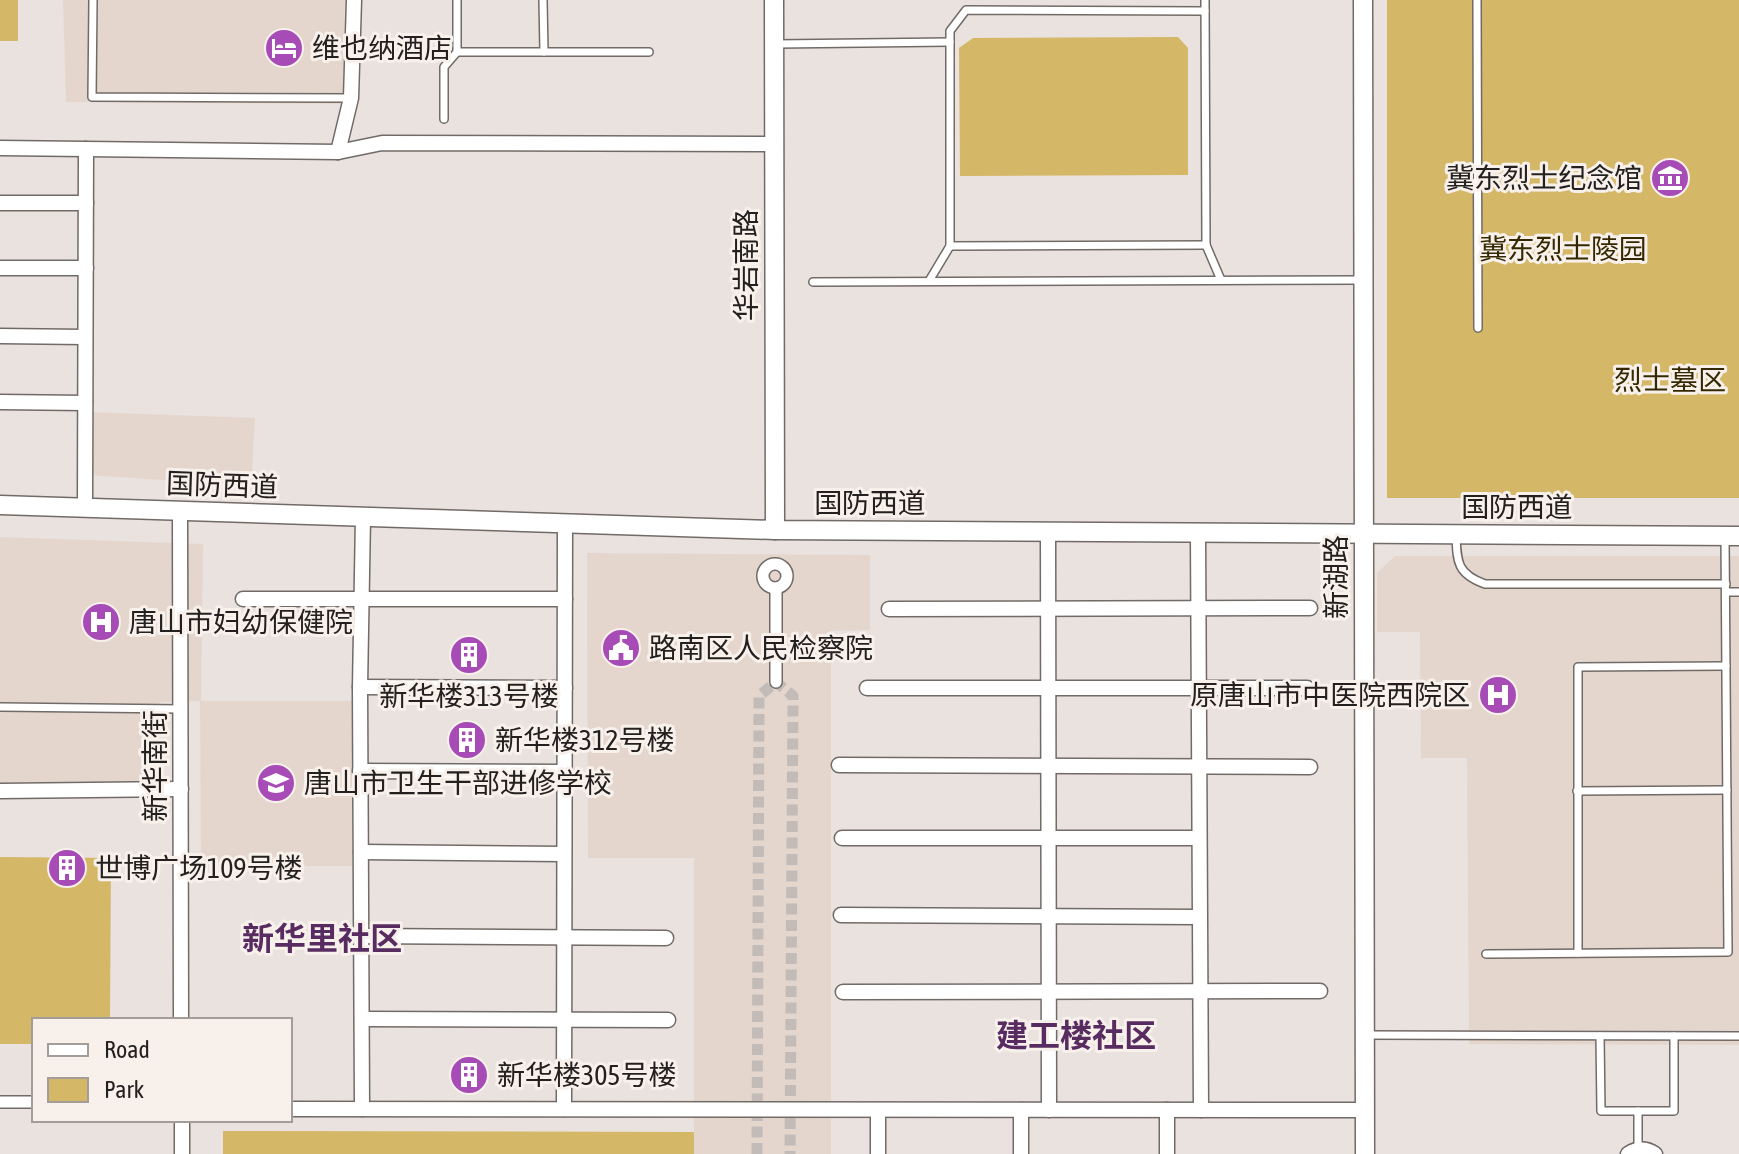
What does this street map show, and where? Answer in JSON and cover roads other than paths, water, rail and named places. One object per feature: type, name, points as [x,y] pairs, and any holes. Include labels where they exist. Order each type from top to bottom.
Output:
[{"type":"street","points":[[338,152],[351,98],[354,0]]},
{"type":"street","name":"华岩南路","points":[[774,0],[774,540]]},
{"type":"street","name":"新湖路","points":[[1363,0],[1365,1154]]},
{"type":"street","points":[[0,148],[338,152],[382,143],[773,144]]},
{"type":"street","points":[[85,508],[86,149]]},
{"type":"street","points":[[0,203],[86,203]]},
{"type":"street","points":[[0,268],[86,268]]},
{"type":"street","points":[[0,336],[85,337]]},
{"type":"street","points":[[0,402],[85,403]]},
{"type":"street","name":"国防西道","points":[[0,505],[565,523],[774,540],[1048,532],[1732,536]]},
{"type":"street","name":"新华南街","points":[[180,511],[181,1018]]},
{"type":"street","points":[[362,1109],[360,687],[363,517]]},
{"type":"street","points":[[564,1109],[565,523]]},
{"type":"street","points":[[1048,532],[1049,1110]]},
{"type":"street","points":[[1198,534],[1201,1110]]},
{"type":"street","points":[[774,540],[775,564]]},
{"type":"street","points":[[775,564],[785,570],[787,578],[783,585],[776,588],[768,586],[763,577],[765,570],[775,564]]},
{"type":"street","points":[[776,588],[776,682]]},
{"type":"street","points":[[243,599],[565,599]]},
{"type":"street","points":[[889,609],[1310,608]]},
{"type":"street","points":[[360,687],[565,688]]},
{"type":"street","points":[[867,688],[1307,688]]},
{"type":"street","points":[[839,765],[1310,767]]},
{"type":"street","points":[[360,771],[565,772]]},
{"type":"street","points":[[0,791],[181,789]]},
{"type":"street","points":[[842,838],[1199,838]]},
{"type":"street","points":[[361,852],[564,854]]},
{"type":"street","points":[[841,915],[1199,917]]},
{"type":"street","points":[[361,936],[666,938]]},
{"type":"street","points":[[843,992],[1320,991]]},
{"type":"street","points":[[362,1019],[668,1020]]},
{"type":"street","points":[[0,1102],[32,1102]]},
{"type":"street","points":[[292,1109],[1364,1110]]},
{"type":"street","points":[[878,1110],[878,1154]]},
{"type":"street","points":[[1021,1110],[1021,1154]]},
{"type":"street","points":[[1167,1110],[1167,1154]]},
{"type":"street","points":[[182,1122],[182,1154]]},
{"type":"street","points":[[1633,1152],[1655,1154]]},
{"type":"lane","points":[[93,0],[92,97],[351,98]]},
{"type":"lane","points":[[444,119],[444,67],[457,52],[457,0]]},
{"type":"lane","points":[[543,0],[544,52]]},
{"type":"lane","points":[[1205,0],[1206,245],[1221,280]]},
{"type":"lane","points":[[1477,0],[1478,328]]},
{"type":"lane","points":[[929,281],[950,246],[950,31],[966,10],[1205,11]]},
{"type":"lane","points":[[774,44],[950,42]]},
{"type":"lane","points":[[457,52],[649,52]]},
{"type":"lane","points":[[950,246],[1206,245]]},
{"type":"lane","points":[[813,282],[1365,280]]},
{"type":"lane","points":[[1456,535],[1456,559],[1461,569],[1471,579],[1485,584],[1726,588],[1739,592]]},
{"type":"lane","points":[[1486,954],[1728,952],[1726,588],[1732,536]]},
{"type":"lane","points":[[1578,953],[1578,667],[1726,666]]},
{"type":"lane","points":[[0,707],[181,709]]},
{"type":"lane","points":[[1727,755],[1739,755]]},
{"type":"lane","points":[[1577,791],[1727,790]]},
{"type":"lane","points":[[1365,1035],[1739,1036]]},
{"type":"lane","points":[[1600,1036],[1601,1111],[1674,1111],[1674,1036]]},
{"type":"lane","points":[[1633,1152],[1638,1111]]},
{"type":"tunnel","points":[[757,1154],[759,696],[776,682],[793,696],[790,1154]]},
{"type":"place","name":"维也纳酒店","points":[[284,48]]},
{"type":"place","name":"冀东烈士纪念馆","points":[[1670,178]]},
{"type":"place","name":"唐山市妇幼保健院","points":[[101,622]]},
{"type":"place","name":"路南区人民检察院","points":[[621,648]]},
{"type":"place","name":"新华楼313号楼","points":[[469,655]]},
{"type":"place","name":"原唐山市中医院西院区","points":[[1498,695]]},
{"type":"place","name":"新华楼312号楼","points":[[467,740]]},
{"type":"place","name":"唐山市卫生干部进修学校","points":[[276,783]]},
{"type":"place","name":"世博广场109号楼","points":[[67,868]]},
{"type":"place","name":"新华楼305号楼","points":[[469,1075]]},
{"type":"district","name":"新华里社区","points":[[322,939]]},
{"type":"district","name":"建工楼社区","points":[[1076,1036]]},
{"type":"park label","name":"冀东烈士陵园","points":[[1563,249]]},
{"type":"park label","name":"烈士墓区","points":[[1670,380]]}]
